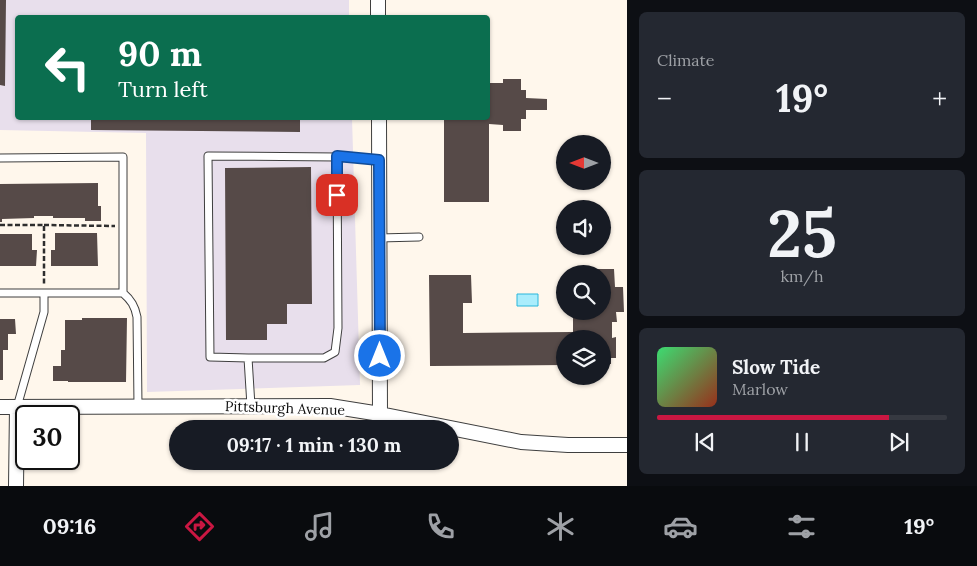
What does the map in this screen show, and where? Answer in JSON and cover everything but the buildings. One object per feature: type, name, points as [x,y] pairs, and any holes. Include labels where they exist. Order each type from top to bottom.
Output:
[{"type":"street","points":[[378,0],[378,15]]},
{"type":"street","points":[[379,120],[380,414]]},
{"type":"street","name":"Pittsburgh Avenue","points":[[80,406],[330,406],[521,442],[568,445],[627,445]]},
{"type":"street","name":"Pittsburgh Avenue","points":[[0,408],[15,407]]},
{"type":"street","points":[[16,470],[16,486]]},
{"type":"lane","points":[[337,156],[338,328],[335,352],[324,358],[210,357],[208,156],[337,156],[379,160]]},
{"type":"lane","points":[[0,158],[123,157],[123,293]]},
{"type":"lane","points":[[379,238],[418,237]]},
{"type":"lane","points":[[0,293],[123,293],[136,308],[138,406]]},
{"type":"lane","points":[[18,405],[44,312],[44,293]]},
{"type":"lane","points":[[248,358],[251,406]]},
{"type":"lane","points":[[379,420],[380,414]]},
{"type":"path","points":[[0,225],[123,226]]},
{"type":"path","points":[[44,225],[44,293]]},
{"type":"shaded area","points":[[0,0],[349,0],[349,15],[15,15],[15,120],[352,120],[360,385],[147,392],[146,133],[0,130]]},
{"type":"water","points":[[517,294],[538,294],[538,306],[517,306]]},
{"type":"route","points":[[337,195],[337,156],[379,160],[380,356]]}]
